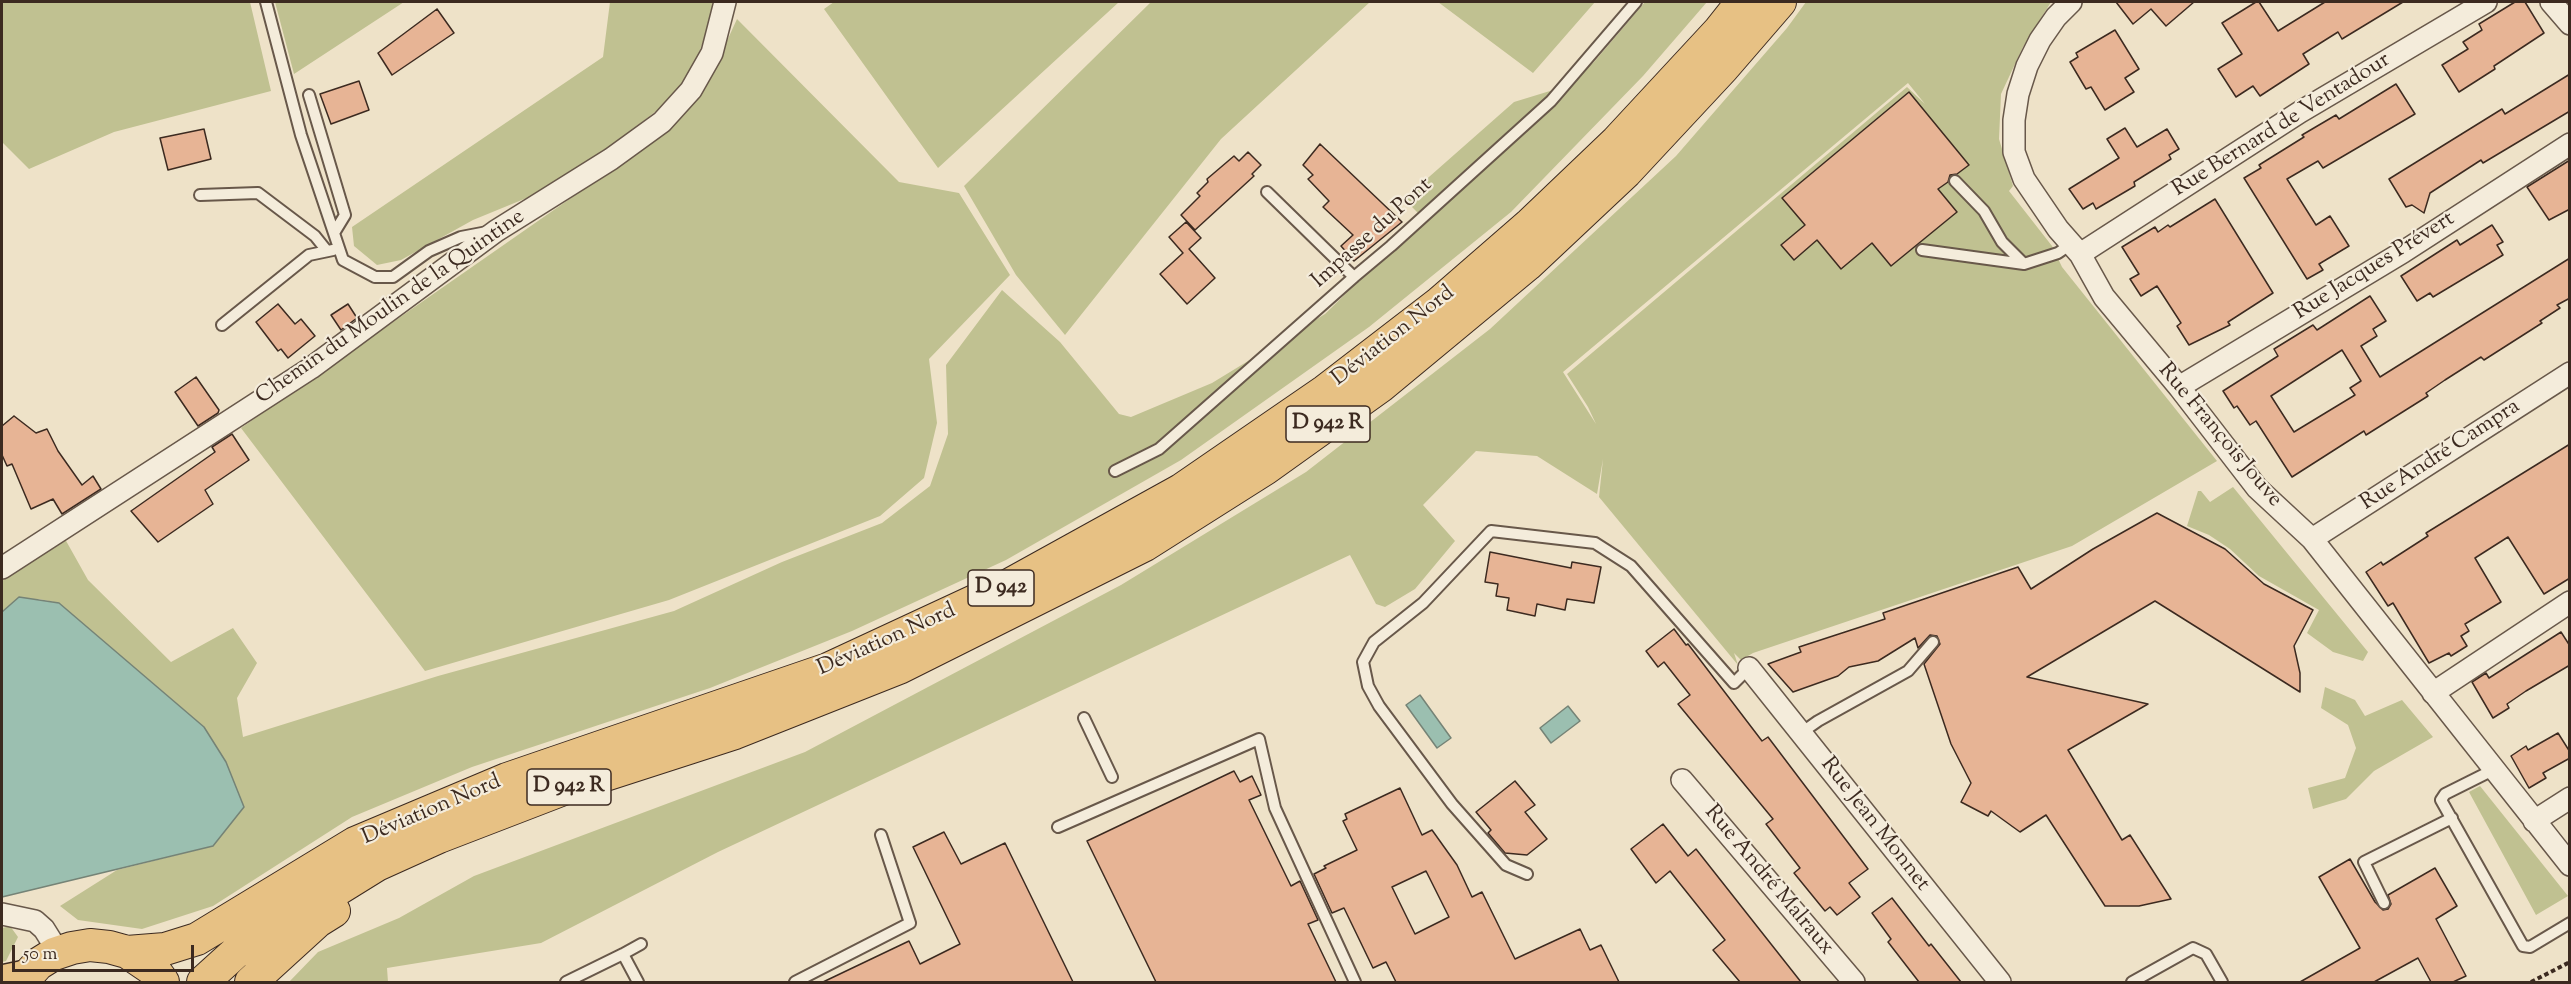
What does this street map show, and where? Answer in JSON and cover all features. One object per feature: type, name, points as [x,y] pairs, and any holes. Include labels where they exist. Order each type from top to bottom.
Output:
[{"type":"main road","name":"Déviation Nord","points":[[127,952],[165,949],[197,939],[355,843],[507,779],[828,669],[1009,585],[1181,490],[1325,391],[1438,304],[1530,224],[1617,141],[1719,31],[1742,2]]},
{"type":"main road","name":"Déviation Nord","points":[[203,982],[235,953],[377,865],[450,833],[574,785],[735,733],[899,668],[1145,545],[1265,469],[1381,386],[1527,265],[1626,172],[1724,68],[1780,2]]},
{"type":"main road","points":[[251,982],[318,921],[354,900],[361,875]]},
{"type":"main road","points":[[16,981],[59,952],[90,945],[127,952],[155,971],[163,982]]},
{"type":"street","name":"Chemin du Moulin de la Quintine","points":[[2,568],[311,368],[496,231],[611,159],[662,122],[691,90],[712,53],[724,2]]},
{"type":"street","name":"Rue François Jouve","points":[[2071,2],[2051,24],[2031,58],[2018,94],[2014,120],[2014,152],[2024,179],[2075,249],[2104,297],[2179,387],[2257,488],[2312,539],[2570,865]]},
{"type":"street","points":[[2551,2],[2570,24]]},
{"type":"street","name":"Rue Bernard de Ventadour","points":[[2075,249],[2479,3]]},
{"type":"street","name":"Rue Jacques Prévert","points":[[2179,387],[2403,252],[2570,144]]},
{"type":"street","name":"Rue André Campra","points":[[2312,539],[2570,373]]},
{"type":"street","points":[[2433,693],[2570,603]]},
{"type":"street","name":"Rue Jean Monnet","points":[[1749,668],[2000,982]]},
{"type":"street","name":"Rue André Malraux","points":[[1682,780],[1854,982]]},
{"type":"street","points":[[2534,821],[2570,798]]},
{"type":"street","points":[[2,914],[22,916],[35,921],[44,929],[59,952]]},
{"type":"lane","points":[[267,2],[300,135],[343,260],[375,277],[393,278],[429,251],[460,237],[496,231]]},
{"type":"lane","name":"Impasse du Pont","points":[[1115,471],[1159,449],[1391,246],[1551,101],[1636,2]]},
{"type":"lane","points":[[309,95],[345,215],[334,233]]},
{"type":"lane","points":[[1955,181],[1984,211],[2002,242],[2024,264]]},
{"type":"lane","points":[[1267,192],[1354,277]]},
{"type":"lane","points":[[200,195],[258,193],[315,236],[327,251]]},
{"type":"lane","points":[[222,325],[309,255],[339,249]]},
{"type":"lane","points":[[1922,250],[2024,264],[2075,249]]},
{"type":"lane","points":[[1527,874],[1506,865],[1452,804],[1378,706],[1368,686],[1363,662],[1374,642],[1423,603],[1491,531],[1595,543],[1631,566],[1734,683],[1749,668]]},
{"type":"lane","points":[[1802,733],[1818,721],[1908,671],[1933,642]]},
{"type":"lane","points":[[1084,718],[1112,777]]},
{"type":"lane","points":[[1058,827],[1259,739],[1275,808],[1355,982]]},
{"type":"lane","points":[[2495,770],[2445,794],[2441,800],[2523,946],[2530,947],[2570,923]]},
{"type":"lane","points":[[2384,903],[2364,862],[2451,818]]},
{"type":"lane","points":[[795,982],[910,923],[881,835]]},
{"type":"lane","points":[[566,982],[641,944]]},
{"type":"lane","points":[[2132,982],[2193,948],[2206,954],[2222,982]]},
{"type":"lane","points":[[623,954],[638,982]]},
{"type":"path","points":[[2532,982],[2570,962]]},
{"type":"shaded area","points":[[2,2],[250,2],[271,91],[114,132],[29,169],[2,142]]},
{"type":"shaded area","points":[[275,2],[404,2],[294,74]]},
{"type":"shaded area","points":[[610,2],[713,2],[709,25],[695,64],[679,93],[604,152],[551,188],[473,220],[401,260],[377,265],[354,246],[352,227],[603,57]]},
{"type":"shaded area","points":[[834,2],[1119,2],[938,168],[824,9]]},
{"type":"shaded area","points":[[1151,2],[1370,2],[1221,139],[1065,335],[1016,275],[964,186]]},
{"type":"shaded area","points":[[1438,2],[1595,2],[1533,73]]},
{"type":"shaded area","points":[[1645,2],[1707,2],[1643,76],[1511,212],[1369,327],[1181,460],[1006,560],[852,631],[710,688],[472,767],[352,817],[213,906],[142,929],[78,920],[60,906],[117,870],[213,846],[204,727],[59,603],[39,599],[2,612],[2,581],[65,539],[88,580],[171,662],[233,628],[257,663],[237,698],[243,737],[438,676],[674,611],[782,562],[882,523],[930,486],[948,434],[946,365],[1002,290],[1060,342],[1119,414],[1131,417],[1212,383],[1325,314],[1423,218],[1404,199],[1514,102],[1563,87],[1594,62]]},
{"type":"shaded area","points":[[1806,2],[2051,2],[2023,47],[2001,94],[1999,139],[2013,186],[2009,191],[2052,246],[2062,267],[2217,461],[2072,546],[1753,653],[1741,660],[1734,653],[1738,665],[1599,497],[1603,459],[1597,494],[1537,456],[1476,451],[1423,505],[1455,541],[1415,589],[1385,607],[1376,604],[1350,555],[718,852],[541,943],[387,968],[388,982],[289,982],[318,952],[399,918],[474,876],[805,752],[1121,585],[1306,472],[1490,329],[1676,156],[1787,28]],"holes":[[[1908,83],[1925,104],[1907,87],[1567,374],[1596,424],[1563,372]]]},
{"type":"shaded area","points":[[737,19],[899,182],[959,193],[1010,275],[929,359],[937,423],[924,478],[880,516],[669,600],[425,671],[241,428],[670,129],[705,89]]},
{"type":"shaded area","points":[[2233,487],[2368,652],[2363,661],[2333,652],[2307,633],[2319,610],[2259,576],[2230,549],[2209,535],[2187,526],[2198,491],[2201,491],[2210,502]]},
{"type":"shaded area","points":[[19,597],[59,603],[204,727],[226,762],[244,807],[213,846],[2,897],[2,612]]},
{"type":"shaded area","points":[[2325,687],[2355,700],[2365,716],[2402,700],[2433,737],[2374,771],[2346,799],[2313,809],[2308,788],[2345,778],[2356,748],[2348,725],[2321,708]]},
{"type":"shaded area","points":[[1420,695],[1451,738],[1437,748],[1406,705]]},
{"type":"shaded area","points":[[1568,706],[1580,721],[1551,743],[1540,728]]},
{"type":"shaded area","points":[[2480,786],[2568,896],[2536,915],[2469,792]]},
{"type":"shaded area","points":[[10,926],[18,937],[6,961],[2,962],[2,928]]},
{"type":"building","points":[[2116,2],[2194,2],[2166,26],[2151,9],[2133,24]]},
{"type":"building","points":[[2259,2],[2278,31],[2325,2],[2403,2],[2342,39],[2338,32],[2303,54],[2309,64],[2260,96],[2253,86],[2236,97],[2218,69],[2242,54],[2222,23]]},
{"type":"building","points":[[2515,2],[2525,2],[2544,33],[2459,92],[2442,65],[2468,49],[2463,42],[2482,30],[2479,24]]},
{"type":"building","points":[[437,9],[454,33],[392,75],[378,53]]},
{"type":"building","points":[[2115,30],[2139,69],[2125,78],[2134,92],[2105,110],[2091,87],[2086,89],[2070,62],[2078,57],[2076,53]]},
{"type":"building","points":[[2570,74],[2570,111],[2483,163],[2481,160],[2430,193],[2424,213],[2412,205],[2406,207],[2389,179],[2502,109],[2505,114]]},
{"type":"building","points":[[359,81],[369,110],[331,124],[320,94]]},
{"type":"building","points":[[2396,84],[2415,114],[2323,168],[2318,161],[2287,179],[2316,225],[2330,216],[2349,246],[2319,264],[2323,270],[2307,279],[2244,178],[2261,168],[2259,165],[2304,137],[2302,135],[2336,115],[2339,119]]},
{"type":"building","points":[[1909,92],[1969,165],[1957,174],[1950,175],[1948,182],[1938,189],[1957,212],[1891,266],[1872,243],[1841,269],[1817,240],[1794,260],[1781,245],[1805,225],[1782,198]]},
{"type":"building","points":[[2125,128],[2137,147],[2167,129],[2179,149],[2169,155],[2171,159],[2134,182],[2135,186],[2096,209],[2093,203],[2083,209],[2069,189],[2119,158],[2107,139]]},
{"type":"building","points":[[204,129],[211,159],[168,170],[160,138]]},
{"type":"building","points":[[1320,144],[1402,222],[1354,261],[1341,246],[1353,235],[1323,207],[1329,201],[1308,179],[1313,175],[1303,165]]},
{"type":"building","points":[[1248,152],[1261,165],[1252,174],[1254,176],[1195,230],[1181,215],[1200,196],[1197,193],[1208,182],[1207,179],[1234,156],[1239,161]]},
{"type":"building","points":[[2570,160],[2570,209],[2549,220],[2527,187]]},
{"type":"building","points":[[2215,199],[2273,293],[2228,322],[2230,325],[2189,345],[2177,326],[2181,323],[2157,286],[2141,296],[2130,279],[2139,274],[2122,247],[2155,227],[2158,232],[2168,225],[2170,227]]},
{"type":"building","points":[[1186,222],[1201,238],[1189,249],[1215,278],[1187,304],[1160,274],[1183,253],[1169,237]]},
{"type":"building","points":[[2492,225],[2503,242],[2497,245],[2503,255],[2433,297],[2430,293],[2417,301],[2401,276],[2457,240],[2460,245]]},
{"type":"building","points":[[2570,258],[2570,298],[2557,305],[2560,308],[2540,321],[2542,323],[2484,360],[2481,357],[2426,393],[2428,396],[2366,435],[2364,431],[2292,477],[2256,421],[2250,425],[2237,406],[2234,408],[2223,391],[2278,356],[2274,349],[2313,325],[2317,330],[2370,296],[2386,321],[2373,329],[2377,336],[2361,346],[2380,377]],"holes":[[[2342,350],[2361,381],[2350,388],[2355,395],[2294,432],[2271,396]]]},
{"type":"building","points":[[278,304],[295,324],[301,319],[315,336],[288,358],[281,349],[278,351],[256,322]]},
{"type":"building","points":[[348,304],[357,318],[341,330],[331,315]]},
{"type":"building","points":[[196,377],[219,410],[198,426],[175,392]]},
{"type":"building","points":[[14,416],[36,433],[47,429],[58,451],[82,485],[93,476],[101,489],[62,514],[53,499],[31,509],[12,464],[7,466],[2,455],[2,426]]},
{"type":"building","points":[[232,434],[249,460],[205,490],[213,504],[158,542],[131,511],[215,452],[212,447]]},
{"type":"building","points":[[2570,444],[2570,578],[2544,594],[2508,537],[2475,558],[2501,602],[2465,624],[2469,631],[2461,636],[2467,646],[2451,656],[2449,653],[2429,663],[2393,603],[2388,606],[2366,572],[2381,562],[2383,565],[2428,536],[2426,533]]},
{"type":"building","points":[[2157,513],[2225,549],[2264,584],[2313,610],[2294,646],[2300,673],[2300,692],[2155,601],[2027,677],[2148,704],[2068,750],[2122,840],[2130,835],[2171,899],[2139,906],[2105,906],[2046,815],[2020,832],[1991,811],[1988,816],[1961,802],[1971,783],[1951,744],[1924,664],[1940,644],[1937,636],[1930,635],[1918,648],[1915,638],[1878,661],[1849,667],[1838,676],[1793,692],[1768,664],[1801,652],[1799,647],[1885,619],[1883,613],[2018,567],[2031,589],[2093,549]]},
{"type":"building","points":[[1490,552],[1571,568],[1572,562],[1601,567],[1594,603],[1567,599],[1565,610],[1537,604],[1535,616],[1507,610],[1509,598],[1496,596],[1498,584],[1485,582]]},
{"type":"building","points":[[1674,629],[1762,741],[1768,737],[1868,869],[1849,883],[1860,897],[1837,915],[1830,907],[1825,911],[1794,873],[1800,868],[1766,824],[1773,819],[1678,704],[1690,695],[1664,662],[1658,667],[1646,651]]},
{"type":"building","points":[[2561,632],[2570,646],[2570,665],[2507,704],[2509,708],[2493,718],[2472,682],[2486,673],[2489,678]]},
{"type":"building","points":[[2558,733],[2570,752],[2570,758],[2543,773],[2546,778],[2529,788],[2511,756],[2526,746],[2528,750]]},
{"type":"building","points":[[1234,771],[1240,782],[1252,776],[1261,795],[1249,800],[1291,886],[1300,881],[1318,920],[1308,924],[1336,982],[1156,982],[1087,841]]},
{"type":"building","points":[[1515,781],[1535,805],[1525,812],[1547,839],[1527,855],[1505,853],[1488,833],[1491,830],[1476,812]]},
{"type":"building","points":[[1400,788],[1422,835],[1432,830],[1457,865],[1472,897],[1482,892],[1515,959],[1580,929],[1590,950],[1601,945],[1619,982],[1396,982],[1386,962],[1373,968],[1344,908],[1332,913],[1314,874],[1326,868],[1324,866],[1357,850],[1343,821],[1347,819],[1345,814]],"holes":[[[1426,871],[1449,917],[1415,934],[1392,887]]]},
{"type":"building","points":[[1663,824],[1688,856],[1696,849],[1801,982],[1740,982],[1713,950],[1725,940],[1670,871],[1656,883],[1631,849]]},
{"type":"building","points":[[944,832],[961,864],[1005,843],[1073,982],[823,982],[909,941],[920,964],[960,944],[913,847]]},
{"type":"building","points":[[2350,859],[2375,902],[2383,910],[2388,909],[2391,904],[2388,895],[2435,868],[2457,906],[2436,919],[2466,976],[2453,982],[2431,982],[2418,958],[2374,982],[2300,982],[2360,948],[2319,877]]},
{"type":"building","points":[[1892,898],[1929,946],[1931,944],[1961,982],[1919,982],[1888,942],[1891,939],[1872,913]]}]
